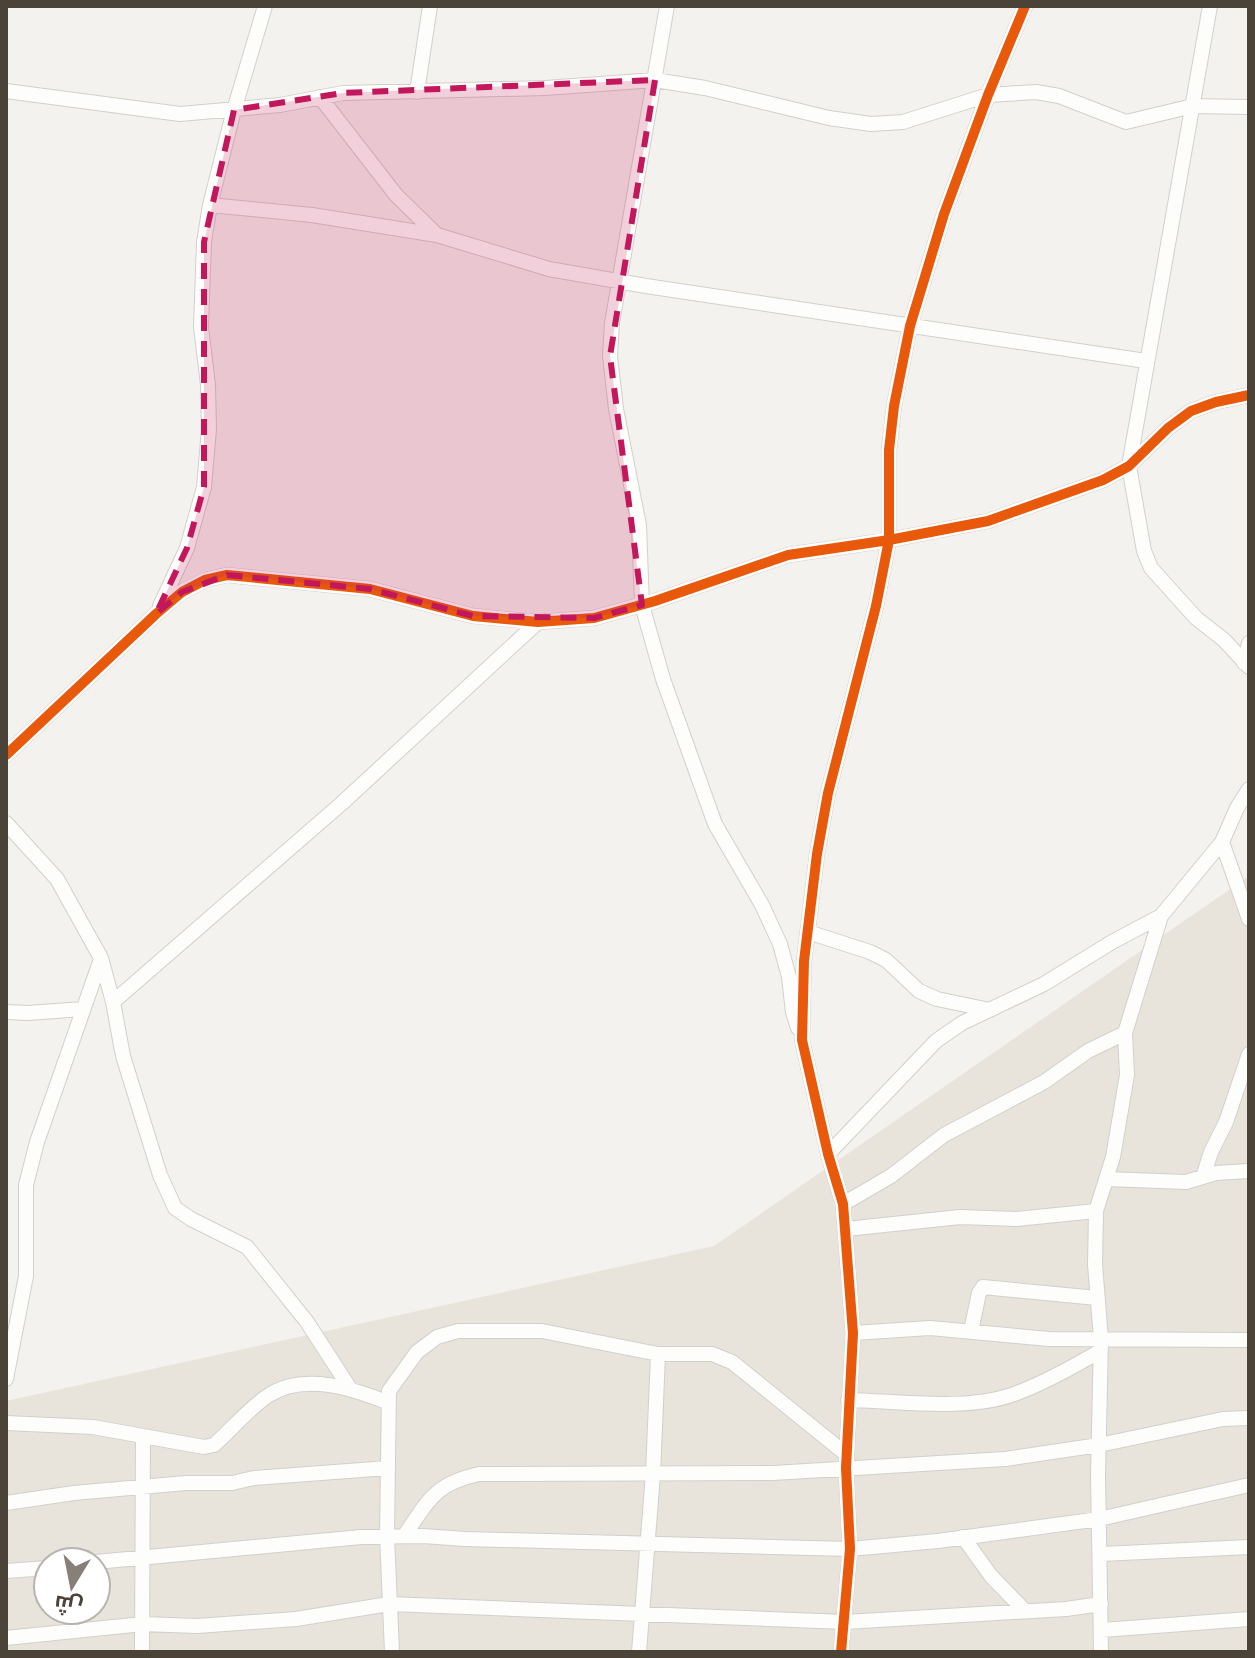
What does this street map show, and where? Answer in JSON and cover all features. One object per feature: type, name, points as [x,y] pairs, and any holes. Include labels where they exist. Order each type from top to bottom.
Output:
[{"type":"street","points":[[156,614],[187,548],[204,487],[209,429],[208,385],[201,327],[204,242],[234,110],[265,6]]},
{"type":"street","points":[[417,92],[430,6]]},
{"type":"street","points":[[667,6],[612,323],[610,356],[616,409],[639,525],[642,605],[663,679],[715,824],[762,905],[780,944],[789,977],[793,1012],[843,1204],[853,1333],[846,1461],[850,1549],[841,1652]]},
{"type":"street","points":[[802,1040],[808,932],[817,854],[828,793],[876,606],[889,540],[889,450],[894,406],[910,326],[929,260],[988,95],[1025,6]]},
{"type":"street","points":[[1210,6],[1129,466],[1144,551],[1151,568],[1196,618],[1224,640],[1246,665]]},
{"type":"street","points":[[6,91],[180,114],[234,110],[343,93],[545,88],[655,80],[705,88],[829,118],[871,124],[903,122],[988,95],[1036,92],[1059,96],[1126,122],[1193,106],[1249,107]]},
{"type":"street","points":[[320,97],[396,195],[437,235]]},
{"type":"street","points":[[210,205],[312,215],[437,235],[549,269],[620,282],[1146,361]]},
{"type":"street","points":[[6,755],[156,614],[182,592],[205,580],[227,575],[370,589],[473,616],[538,622],[594,618],[642,605],[788,555],[988,521],[1103,480],[1129,466],[1168,428],[1191,411],[1249,395]]},
{"type":"street","points":[[113,1002],[341,804],[538,622]]},
{"type":"street","points":[[1246,665],[1249,643]]},
{"type":"street","points":[[1101,1652],[1100,1345],[1096,1211],[1113,1157],[1127,1075],[1125,1033],[1161,916],[1222,842],[1249,789]]},
{"type":"street","points":[[6,823],[57,879],[101,958],[123,1056],[160,1175],[175,1208],[247,1247],[307,1322],[351,1390]]},
{"type":"street","points":[[1222,842],[1249,919]]},
{"type":"street","points":[[828,1154],[936,1041],[962,1023],[1044,984],[1161,916]]},
{"type":"street","points":[[808,932],[878,956],[919,991],[937,999],[991,1010]]},
{"type":"street","points":[[6,1379],[26,1276],[26,1185],[37,1142],[101,958]]},
{"type":"street","points":[[6,1012],[83,1009]]},
{"type":"street","points":[[843,1204],[891,1176],[944,1135],[1044,1082],[1088,1051],[1125,1033]]},
{"type":"street","points":[[1203,1177],[1249,1054]]},
{"type":"street","points":[[1106,1179],[1186,1182],[1216,1173],[1249,1171]]},
{"type":"street","points":[[846,1229],[960,1217],[1028,1218],[1096,1211]]},
{"type":"street","points":[[971,1331],[983,1287],[1097,1298]]},
{"type":"street","points":[[853,1333],[930,1328],[1100,1345],[1249,1340]]},
{"type":"street","points":[[392,1652],[387,1536],[389,1391],[417,1352],[437,1337],[458,1331],[542,1331],[658,1354],[712,1354],[732,1362],[846,1461]]},
{"type":"street","points":[[848,1400],[962,1403],[999,1398],[1065,1371],[1100,1345]]},
{"type":"street","points":[[639,1652],[653,1474],[658,1354]]},
{"type":"street","points":[[6,1423],[93,1427],[204,1447],[214,1445],[271,1393],[306,1384],[351,1390],[389,1403]]},
{"type":"street","points":[[404,1536],[432,1496],[456,1479],[479,1474],[773,1473],[846,1461],[1005,1459],[1099,1445],[1223,1419],[1249,1418]]},
{"type":"street","points":[[142,1652],[143,1438]]},
{"type":"street","points":[[6,1503],[74,1493],[186,1483],[232,1483],[254,1478],[388,1468]]},
{"type":"street","points":[[112,1561],[301,1541],[387,1536],[850,1549],[1099,1519],[1249,1485]]},
{"type":"street","points":[[963,1537],[991,1576],[1025,1611]]},
{"type":"street","points":[[1101,1554],[1249,1547]]},
{"type":"street","points":[[6,1571],[32,1569]]},
{"type":"street","points":[[6,1638],[143,1624],[197,1626],[296,1619],[389,1604],[845,1622],[1101,1604]]},
{"type":"street","points":[[1102,1630],[1249,1619]]},
{"type":"highlighted area","points":[[655,80],[610,356],[642,605],[594,618],[473,616],[370,589],[227,575],[182,592],[156,614],[187,548],[204,487],[204,242],[234,110],[343,93]]},
{"type":"shaded area","points":[[1249,876],[1249,1652],[6,1652],[6,1401],[714,1246]]},
{"type":"cycle path","points":[[841,1652],[850,1549],[846,1468],[853,1333],[843,1204],[828,1154],[802,1040],[804,961],[828,793],[876,606],[889,540],[889,450],[894,406],[910,326],[944,214],[1025,6]]},
{"type":"cycle path","points":[[6,755],[156,614],[182,592],[205,580],[227,575],[370,589],[473,616],[538,622],[594,618],[655,601],[788,555],[988,521],[1103,480],[1129,466],[1168,428],[1191,411],[1249,395]]}]
